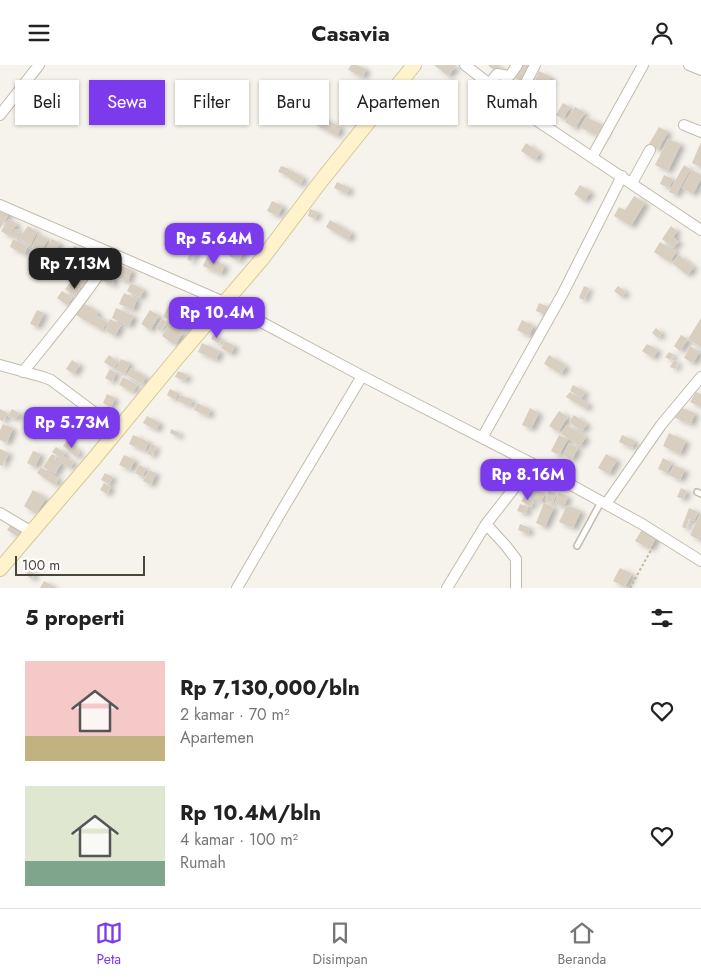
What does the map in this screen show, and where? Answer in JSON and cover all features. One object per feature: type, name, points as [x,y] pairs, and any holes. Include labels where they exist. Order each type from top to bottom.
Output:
[{"type":"street","points":[[0,115],[39,65]]},
{"type":"street","points":[[0,569],[262,259],[321,181],[414,65]]},
{"type":"street","points":[[465,65],[484,80]]},
{"type":"street","points":[[493,80],[497,75],[508,77],[517,65]]},
{"type":"street","points":[[527,80],[535,65]]},
{"type":"street","points":[[592,157],[643,65]]},
{"type":"street","points":[[689,65],[701,71]]},
{"type":"street","points":[[544,125],[701,229]]},
{"type":"street","points":[[684,125],[701,132]]},
{"type":"street","points":[[632,183],[650,150]]},
{"type":"street","points":[[482,438],[563,293],[622,177]]},
{"type":"street","points":[[0,205],[224,302],[362,376],[533,463],[604,502],[701,561]]},
{"type":"street","points":[[23,372],[70,316],[112,254]]},
{"type":"street","points":[[1,367],[43,377],[61,386],[118,430]]},
{"type":"street","points":[[238,588],[362,376]]},
{"type":"street","points":[[604,502],[661,425],[701,377]]},
{"type":"street","points":[[447,588],[486,524],[533,463]]},
{"type":"street","points":[[0,513],[32,531]]},
{"type":"street","points":[[486,524],[516,559],[516,588]]},
{"type":"lane","points":[[577,546],[604,502]]},
{"type":"path","points":[[630,588],[660,535]]},
{"type":"building","points":[[351,65],[357,65],[366,69],[363,77],[348,70]]},
{"type":"building","points":[[434,65],[457,65],[448,76]]},
{"type":"building","points":[[488,65],[501,65],[496,72]]},
{"type":"building","points":[[520,65],[533,65],[526,80],[519,80],[513,77]]},
{"type":"building","points":[[539,71],[551,77],[550,80],[535,80]]},
{"type":"building","points":[[563,103],[570,107],[563,119],[556,115]]},
{"type":"building","points":[[575,107],[585,113],[575,128],[565,122]]},
{"type":"building","points":[[586,117],[607,127],[602,138],[581,128]]},
{"type":"building","points":[[329,121],[341,127],[337,136],[316,125],[329,125]]},
{"type":"building","points":[[659,127],[668,132],[658,150],[649,144]]},
{"type":"building","points":[[668,139],[681,144],[668,171],[655,165]]},
{"type":"building","points":[[701,142],[701,167],[692,163]]},
{"type":"building","points":[[526,143],[540,153],[535,160],[521,151]]},
{"type":"building","points":[[684,165],[690,169],[676,195],[669,192]]},
{"type":"building","points":[[281,166],[289,169],[286,175],[278,172]]},
{"type":"building","points":[[291,170],[304,178],[300,185],[287,177]]},
{"type":"building","points":[[692,170],[701,175],[701,179],[693,194],[682,188]]},
{"type":"building","points":[[664,175],[673,179],[669,188],[660,184]]},
{"type":"building","points":[[337,182],[350,188],[347,194],[334,188]]},
{"type":"building","points":[[580,185],[591,192],[584,201],[574,194]]},
{"type":"building","points":[[634,196],[645,203],[631,226],[614,216],[619,207],[625,210]]},
{"type":"building","points":[[272,201],[283,206],[278,216],[267,211]]},
{"type":"building","points":[[0,208],[9,213],[0,229]]},
{"type":"building","points":[[310,209],[318,212],[315,219],[308,216]]},
{"type":"building","points":[[9,219],[17,224],[9,236],[1,231]]},
{"type":"building","points":[[330,220],[352,233],[348,240],[326,227]]},
{"type":"building","points":[[28,226],[37,232],[30,246],[19,238]]},
{"type":"building","points":[[671,226],[677,231],[673,237],[679,242],[673,248],[662,239]]},
{"type":"building","points":[[15,229],[20,231],[17,239],[11,236]]},
{"type":"building","points":[[38,234],[48,239],[41,252],[32,247]]},
{"type":"building","points":[[13,239],[28,246],[24,254],[10,247]]},
{"type":"building","points":[[52,239],[60,243],[52,258],[43,254]]},
{"type":"building","points":[[660,242],[676,252],[670,262],[654,252]]},
{"type":"building","points":[[236,244],[245,249],[239,261],[229,256]]},
{"type":"building","points":[[74,246],[93,254],[90,260],[71,252]]},
{"type":"building","points":[[192,248],[196,249],[192,261],[187,260]]},
{"type":"building","points":[[98,255],[105,258],[101,267],[94,264]]},
{"type":"building","points":[[679,255],[694,267],[687,275],[672,263]]},
{"type":"building","points":[[207,257],[225,265],[221,274],[203,266]]},
{"type":"building","points":[[92,264],[100,269],[91,282],[83,277]]},
{"type":"building","points":[[120,265],[132,270],[128,282],[115,277]]},
{"type":"building","points":[[104,273],[115,277],[113,285],[101,280]]},
{"type":"building","points":[[77,276],[89,283],[86,290],[73,283]]},
{"type":"building","points":[[71,282],[84,292],[79,299],[65,289]]},
{"type":"building","points":[[131,283],[144,290],[140,298],[127,291]]},
{"type":"building","points":[[584,286],[589,288],[584,300],[579,298]]},
{"type":"building","points":[[618,286],[626,292],[622,297],[614,291]]},
{"type":"building","points":[[62,291],[72,298],[67,305],[57,298]]},
{"type":"building","points":[[124,293],[137,299],[133,310],[119,304]]},
{"type":"building","points":[[181,297],[191,304],[185,314],[175,307]]},
{"type":"building","points":[[83,303],[98,312],[96,315],[107,322],[102,330],[76,315]]},
{"type":"building","points":[[539,303],[549,307],[545,315],[536,311]]},
{"type":"building","points":[[168,307],[177,311],[172,321],[163,317]]},
{"type":"building","points":[[116,308],[134,316],[129,326],[112,318]]},
{"type":"building","points":[[37,310],[44,313],[37,327],[30,324]]},
{"type":"building","points":[[150,310],[159,316],[150,330],[141,324]]},
{"type":"building","points":[[177,313],[190,321],[185,330],[171,323]]},
{"type":"building","points":[[701,318],[701,347],[688,339]]},
{"type":"building","points":[[110,319],[121,325],[115,336],[105,330]]},
{"type":"building","points":[[162,319],[167,322],[160,331],[156,328]]},
{"type":"building","points":[[522,320],[534,326],[529,336],[517,330]]},
{"type":"building","points":[[169,325],[183,333],[175,345],[162,336]]},
{"type":"building","points":[[656,328],[662,333],[658,338],[652,333]]},
{"type":"building","points":[[213,335],[222,339],[220,344],[211,339]]},
{"type":"building","points":[[681,335],[688,339],[680,351],[674,346]]},
{"type":"building","points":[[225,341],[235,346],[231,354],[221,348]]},
{"type":"building","points":[[202,343],[220,351],[216,360],[198,352]]},
{"type":"building","points":[[647,344],[658,350],[653,358],[642,351]]},
{"type":"building","points":[[690,346],[700,352],[693,363],[684,358]]},
{"type":"building","points":[[669,352],[674,355],[670,360],[665,357]]},
{"type":"building","points":[[109,355],[118,362],[113,368],[104,362]]},
{"type":"building","points":[[549,355],[566,366],[561,374],[544,364]]},
{"type":"building","points":[[121,359],[130,363],[125,374],[116,370]]},
{"type":"building","points":[[72,360],[80,365],[74,374],[66,369]]},
{"type":"building","points":[[674,360],[678,362],[675,369],[670,367]]},
{"type":"building","points":[[131,368],[146,377],[142,384],[127,375]]},
{"type":"building","points":[[110,369],[116,373],[112,382],[105,378]]},
{"type":"building","points":[[178,371],[188,375],[185,381],[175,377]]},
{"type":"building","points":[[123,377],[137,385],[133,392],[119,385]]},
{"type":"building","points":[[573,385],[585,392],[582,398],[570,391]]},
{"type":"building","points":[[170,389],[178,393],[175,400],[167,395]]},
{"type":"building","points":[[570,392],[589,404],[586,409],[566,397]]},
{"type":"building","points":[[696,392],[701,394],[701,407],[690,402]]},
{"type":"building","points":[[107,394],[115,398],[111,407],[103,403]]},
{"type":"building","points":[[180,395],[193,400],[190,406],[178,401]]},
{"type":"building","points":[[197,403],[211,410],[208,416],[194,410]]},
{"type":"building","points":[[679,407],[695,413],[691,424],[675,418]]},
{"type":"building","points":[[530,408],[539,413],[531,429],[522,425]]},
{"type":"building","points":[[0,409],[8,413],[3,421],[0,420]]},
{"type":"building","points":[[12,409],[19,413],[15,419],[8,416]]},
{"type":"building","points":[[559,411],[568,417],[558,432],[549,426]]},
{"type":"building","points":[[574,415],[587,424],[582,431],[569,422]]},
{"type":"building","points":[[147,416],[160,423],[156,430],[143,423]]},
{"type":"building","points":[[3,424],[13,428],[7,443],[0,440],[0,430]]},
{"type":"building","points":[[567,425],[586,437],[580,446],[561,434]]},
{"type":"building","points":[[171,429],[180,433],[178,437],[170,433]]},
{"type":"building","points":[[669,433],[686,441],[680,454],[663,446]]},
{"type":"building","points":[[133,435],[149,442],[145,451],[129,444]]},
{"type":"building","points":[[559,435],[568,439],[559,455],[551,451]]},
{"type":"building","points":[[622,435],[635,441],[632,448],[619,442]]},
{"type":"building","points":[[67,441],[80,452],[76,457],[63,446]]},
{"type":"building","points":[[569,443],[578,448],[572,460],[563,455]]},
{"type":"building","points":[[151,444],[156,446],[152,456],[147,454]]},
{"type":"building","points":[[56,447],[65,453],[63,456],[74,462],[70,468],[58,460],[59,457],[52,452]]},
{"type":"building","points":[[0,449],[9,453],[2,466],[0,465]]},
{"type":"building","points":[[33,451],[41,454],[35,467],[27,463]]},
{"type":"building","points":[[52,454],[56,456],[54,459],[61,464],[55,474],[43,467]]},
{"type":"building","points":[[606,454],[617,460],[609,474],[598,468]]},
{"type":"building","points":[[124,455],[135,460],[130,470],[119,465]]},
{"type":"building","points":[[663,458],[672,463],[667,473],[658,469]]},
{"type":"building","points":[[139,465],[146,468],[142,477],[135,473]]},
{"type":"building","points":[[674,465],[685,470],[680,480],[669,475]]},
{"type":"building","points":[[41,467],[59,479],[55,485],[37,473]]},
{"type":"building","points":[[149,470],[156,473],[151,485],[143,481]]},
{"type":"building","points":[[105,473],[113,477],[109,484],[101,480]]},
{"type":"building","points":[[104,483],[111,487],[107,494],[100,490]]},
{"type":"building","points":[[531,487],[545,494],[541,502],[527,495]]},
{"type":"building","points":[[681,488],[687,491],[683,499],[677,497]]},
{"type":"building","points":[[33,490],[46,498],[36,514],[24,506]]},
{"type":"building","points":[[549,491],[556,494],[553,503],[545,500]]},
{"type":"building","points":[[559,493],[568,496],[564,507],[555,503]]},
{"type":"building","points":[[525,496],[534,502],[531,507],[521,501]]},
{"type":"building","points":[[544,503],[554,507],[545,527],[536,523]]},
{"type":"building","points":[[520,504],[528,507],[526,514],[517,511]]},
{"type":"building","points":[[567,505],[581,511],[573,528],[559,522]]},
{"type":"building","points":[[689,508],[698,512],[694,521],[689,519],[686,529],[682,527]]},
{"type":"building","points":[[699,516],[701,516],[701,536],[699,540],[690,535]]},
{"type":"building","points":[[13,521],[29,531],[23,540],[7,530]]},
{"type":"building","points":[[520,524],[530,528],[528,534],[518,530]]},
{"type":"building","points":[[643,528],[657,536],[650,549],[635,541]]},
{"type":"building","points":[[620,568],[632,574],[625,587],[613,581]]},
{"type":"building","points":[[28,570],[35,574],[32,579],[26,575]]},
{"type":"building","points":[[44,581],[57,588],[40,588]]}]
